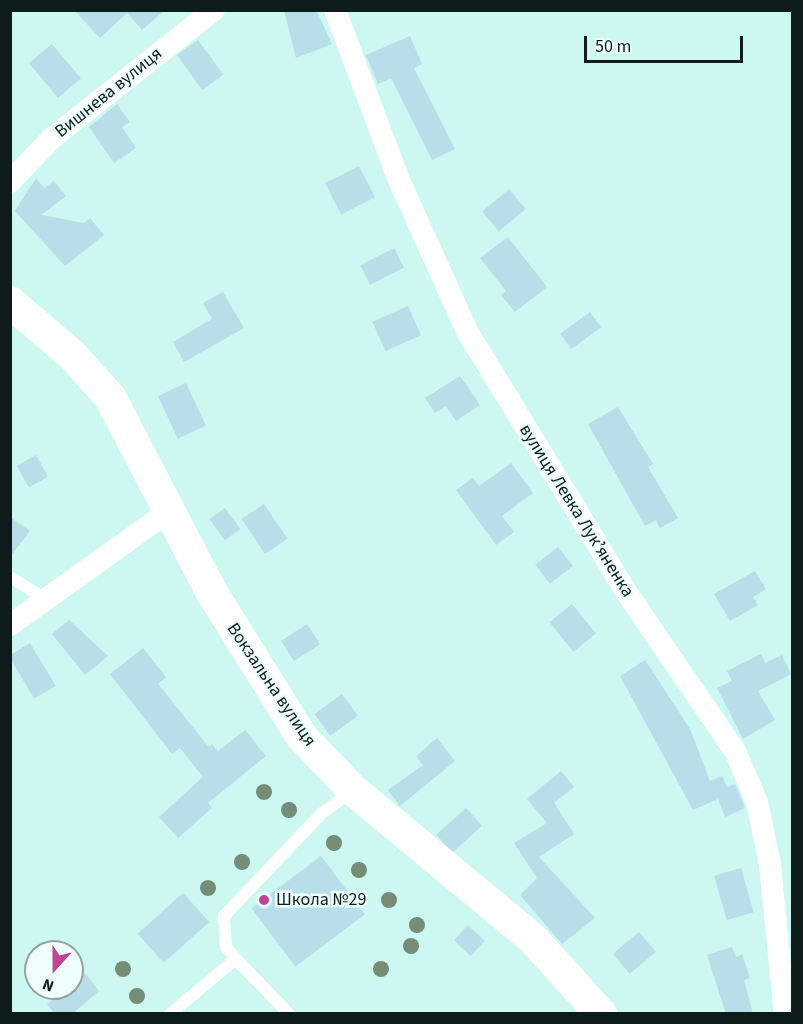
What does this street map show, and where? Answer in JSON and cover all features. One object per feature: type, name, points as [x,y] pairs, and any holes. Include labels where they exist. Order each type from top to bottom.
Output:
[{"type":"street","name":"Вишнева вулиця","points":[[10,182],[51,139],[214,10]]},
{"type":"street","name":"вулиця Левка Лукʼяненка","points":[[335,10],[398,178],[467,331],[625,590],[736,753],[757,802],[770,865],[785,1014]]},
{"type":"street","name":"Вокзальна вулиця","points":[[10,302],[72,355],[110,397],[169,511],[251,660],[302,737],[353,790],[532,938],[602,1014]]},
{"type":"street","points":[[10,625],[44,598],[169,511]]},
{"type":"lane","points":[[10,577],[44,598]]},
{"type":"lane","points":[[289,1014],[226,947],[224,916],[322,813],[353,790]]},
{"type":"lane","points":[[170,1014],[236,959]]},
{"type":"building","points":[[74,10],[165,10],[142,30],[127,13],[100,38]]},
{"type":"building","points":[[284,10],[316,10],[332,44],[296,58]]},
{"type":"building","points":[[410,36],[422,64],[414,68],[455,149],[432,160],[391,78],[378,84],[366,55]]},
{"type":"building","points":[[198,40],[223,75],[202,90],[177,55]]},
{"type":"building","points":[[52,44],[81,78],[58,98],[29,63]]},
{"type":"building","points":[[117,104],[130,122],[122,127],[136,148],[114,163],[89,127]]},
{"type":"building","points":[[359,166],[375,197],[341,214],[325,183]]},
{"type":"building","points":[[36,178],[44,188],[54,181],[66,196],[41,215],[84,223],[90,218],[104,235],[65,266],[15,211]]},
{"type":"building","points":[[509,189],[526,209],[499,231],[482,211]]},
{"type":"building","points":[[508,237],[547,287],[515,312],[501,295],[506,291],[480,258]]},
{"type":"building","points":[[394,248],[404,268],[370,285],[360,265]]},
{"type":"building","points":[[223,292],[244,328],[184,362],[173,342],[212,319],[203,303]]},
{"type":"building","points":[[408,306],[421,335],[385,351],[372,322]]},
{"type":"building","points":[[590,312],[601,327],[571,349],[560,334]]},
{"type":"building","points":[[460,376],[480,405],[456,421],[446,406],[435,413],[425,398]]},
{"type":"building","points":[[186,383],[206,426],[178,439],[158,396]]},
{"type":"building","points":[[618,407],[653,464],[648,467],[678,518],[660,528],[656,520],[645,526],[588,424]]},
{"type":"building","points":[[36,455],[48,477],[29,488],[17,466]]},
{"type":"building","points":[[511,463],[533,493],[502,516],[514,532],[496,545],[456,490],[473,478],[479,486]]},
{"type":"building","points":[[264,504],[287,539],[265,554],[242,519]]},
{"type":"building","points":[[225,508],[240,529],[225,540],[210,519]]},
{"type":"building","points":[[10,517],[30,531],[10,557]]},
{"type":"building","points":[[558,547],[573,566],[550,584],[535,565]]},
{"type":"building","points":[[755,571],[766,589],[753,597],[758,605],[730,621],[714,594]]},
{"type":"building","points":[[572,604],[596,634],[573,652],[549,622]]},
{"type":"building","points":[[69,620],[108,656],[85,675],[52,634]]},
{"type":"building","points":[[307,624],[320,644],[294,661],[281,641]]},
{"type":"building","points":[[30,643],[56,686],[34,699],[10,658],[10,655]]},
{"type":"building","points":[[143,648],[166,677],[158,684],[209,747],[212,744],[218,751],[245,730],[266,756],[208,803],[212,808],[178,838],[159,817],[203,777],[180,748],[172,754],[110,674]]},
{"type":"building","points":[[761,654],[765,663],[782,655],[791,674],[758,691],[775,720],[743,739],[717,688],[732,681],[727,671]]},
{"type":"building","points":[[645,660],[690,729],[710,781],[722,776],[727,787],[735,784],[745,808],[725,817],[718,799],[693,810],[620,676]]},
{"type":"building","points":[[342,694],[358,716],[330,736],[314,714]]},
{"type":"building","points":[[437,738],[455,761],[400,806],[388,790],[423,765],[416,756]]},
{"type":"building","points":[[561,771],[574,787],[554,803],[574,834],[539,857],[595,918],[562,944],[520,895],[537,878],[514,843],[547,823],[527,799]]},
{"type":"building","points":[[466,808],[482,826],[452,853],[436,835]]},
{"type":"building","points":[[321,856],[365,914],[295,967],[252,908]]},
{"type":"building","points":[[741,868],[754,912],[727,920],[714,876]]},
{"type":"building","points":[[183,893],[209,922],[164,963],[138,934]]},
{"type":"building","points":[[468,925],[485,941],[470,956],[454,940]]},
{"type":"building","points":[[639,932],[656,952],[630,974],[613,954]]},
{"type":"building","points":[[732,947],[736,957],[742,954],[750,978],[744,980],[753,1014],[726,1014],[707,955]]},
{"type":"building","points":[[84,974],[99,991],[72,1014],[55,1014],[47,1004],[52,1000],[84,1000]]},
{"type":"place","name":"Школа №29","points":[[264,900]]}]
